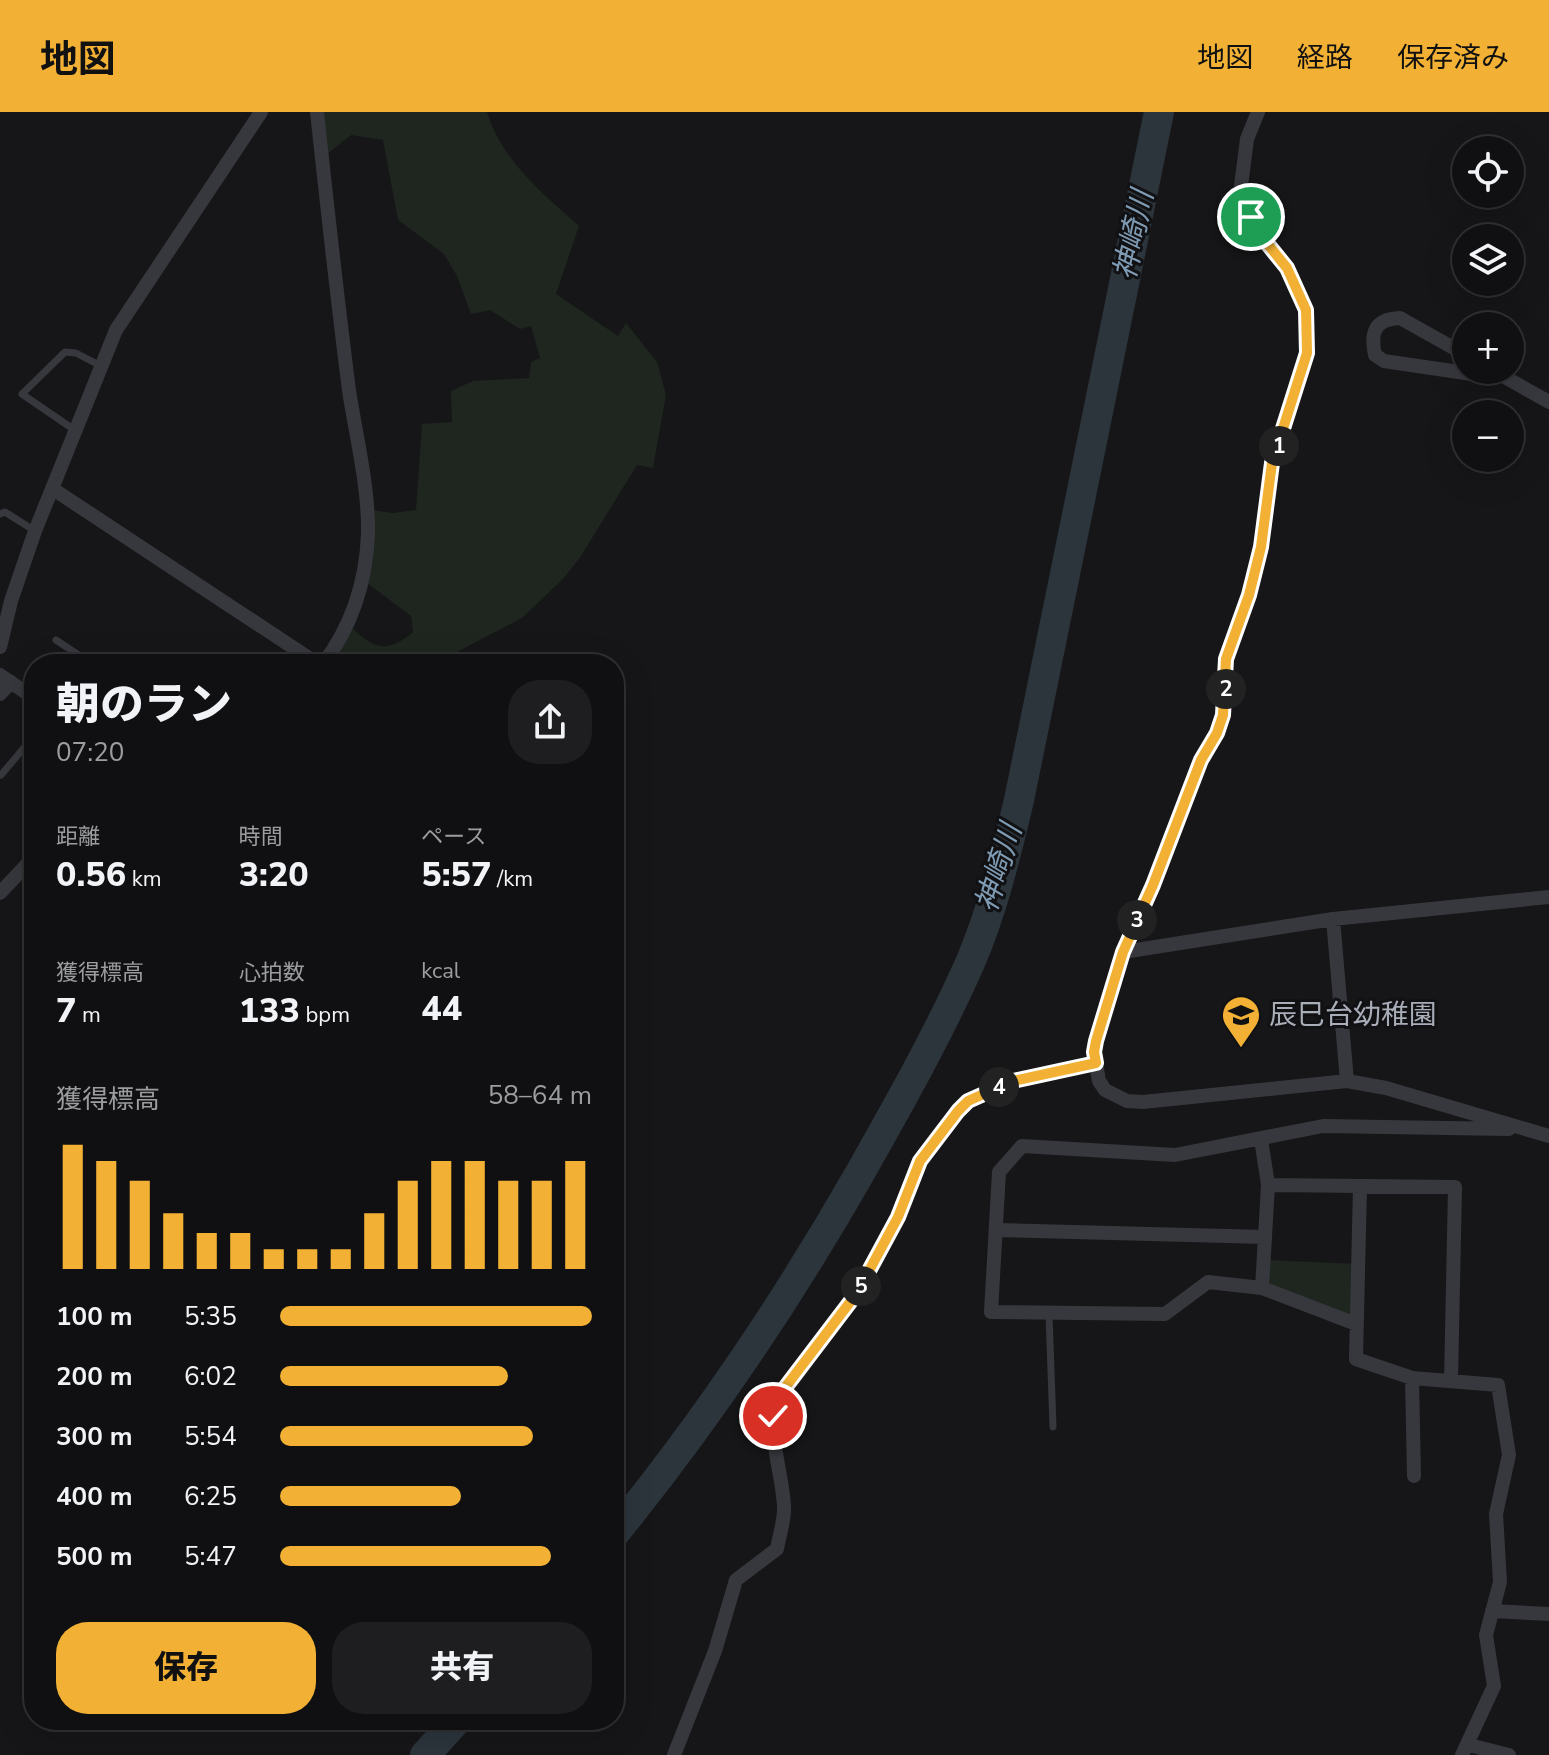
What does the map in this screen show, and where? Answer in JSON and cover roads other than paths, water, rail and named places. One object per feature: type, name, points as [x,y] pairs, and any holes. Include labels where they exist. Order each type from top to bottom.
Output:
[{"type":"street","points":[[0,647],[6,598],[116,330],[261,112]]},
{"type":"street","points":[[317,112],[368,536],[353,617],[327,654]]},
{"type":"street","points":[[1258,112],[1247,139],[1241,186],[1257,231],[1287,268],[1306,310],[1307,353],[1272,463],[1261,547],[1249,595],[1226,659],[1223,715],[1217,733],[1201,760],[1153,885],[1123,952],[1096,1041],[1094,1052],[1099,1081],[1113,1096],[1143,1102],[1347,1081],[1386,1088],[1549,1136]]},
{"type":"street","points":[[1452,347],[1400,318],[1387,318],[1378,324],[1374,334],[1375,355],[1384,361],[1452,371]]},
{"type":"street","points":[[1517,384],[1549,402]]},
{"type":"street","points":[[53,489],[305,654]]},
{"type":"street","points":[[0,694],[6,678],[24,691]]},
{"type":"street","points":[[0,893],[24,868]]},
{"type":"street","points":[[1123,952],[1333,919],[1549,897]]},
{"type":"street","points":[[1333,919],[1347,1081]]},
{"type":"street","points":[[674,1755],[715,1651],[736,1580],[777,1549],[785,1509],[773,1432],[777,1401],[857,1293],[898,1217],[920,1161],[968,1101],[1013,1081],[1096,1063]]},
{"type":"street","points":[[1356,1324],[1262,1288],[1208,1282],[1165,1314],[991,1312],[999,1172],[1022,1146],[1175,1155],[1323,1126],[1526,1129]]},
{"type":"street","points":[[1261,1139],[1268,1185],[1262,1288]]},
{"type":"street","points":[[1268,1185],[1455,1187],[1451,1381]]},
{"type":"street","points":[[1360,1186],[1356,1359],[1412,1378],[1498,1385],[1509,1455],[1496,1514],[1500,1582],[1486,1635],[1494,1686],[1466,1750],[1509,1755]]},
{"type":"street","points":[[996,1230],[1265,1237]]},
{"type":"street","points":[[1412,1378],[1414,1476]]},
{"type":"street","points":[[1492,1611],[1549,1614]]},
{"type":"lane","points":[[76,431],[22,394],[65,352],[76,353],[102,366]]},
{"type":"lane","points":[[0,514],[5,512],[35,531]]},
{"type":"lane","points":[[56,640],[77,654]]},
{"type":"lane","points":[[1,775],[24,748]]},
{"type":"lane","points":[[1049,1313],[1053,1427]]},
{"type":"waterway","name":"神崎川","points":[[624,1521],[713,1403],[804,1267],[918,1069],[978,944],[998,883],[1019,800],[1159,112]]},
{"type":"waterway","name":"神崎川","points":[[425,1755],[448,1730]]},
{"type":"place","name":"辰巳台幼稚園","points":[[1241,1049]]}]
